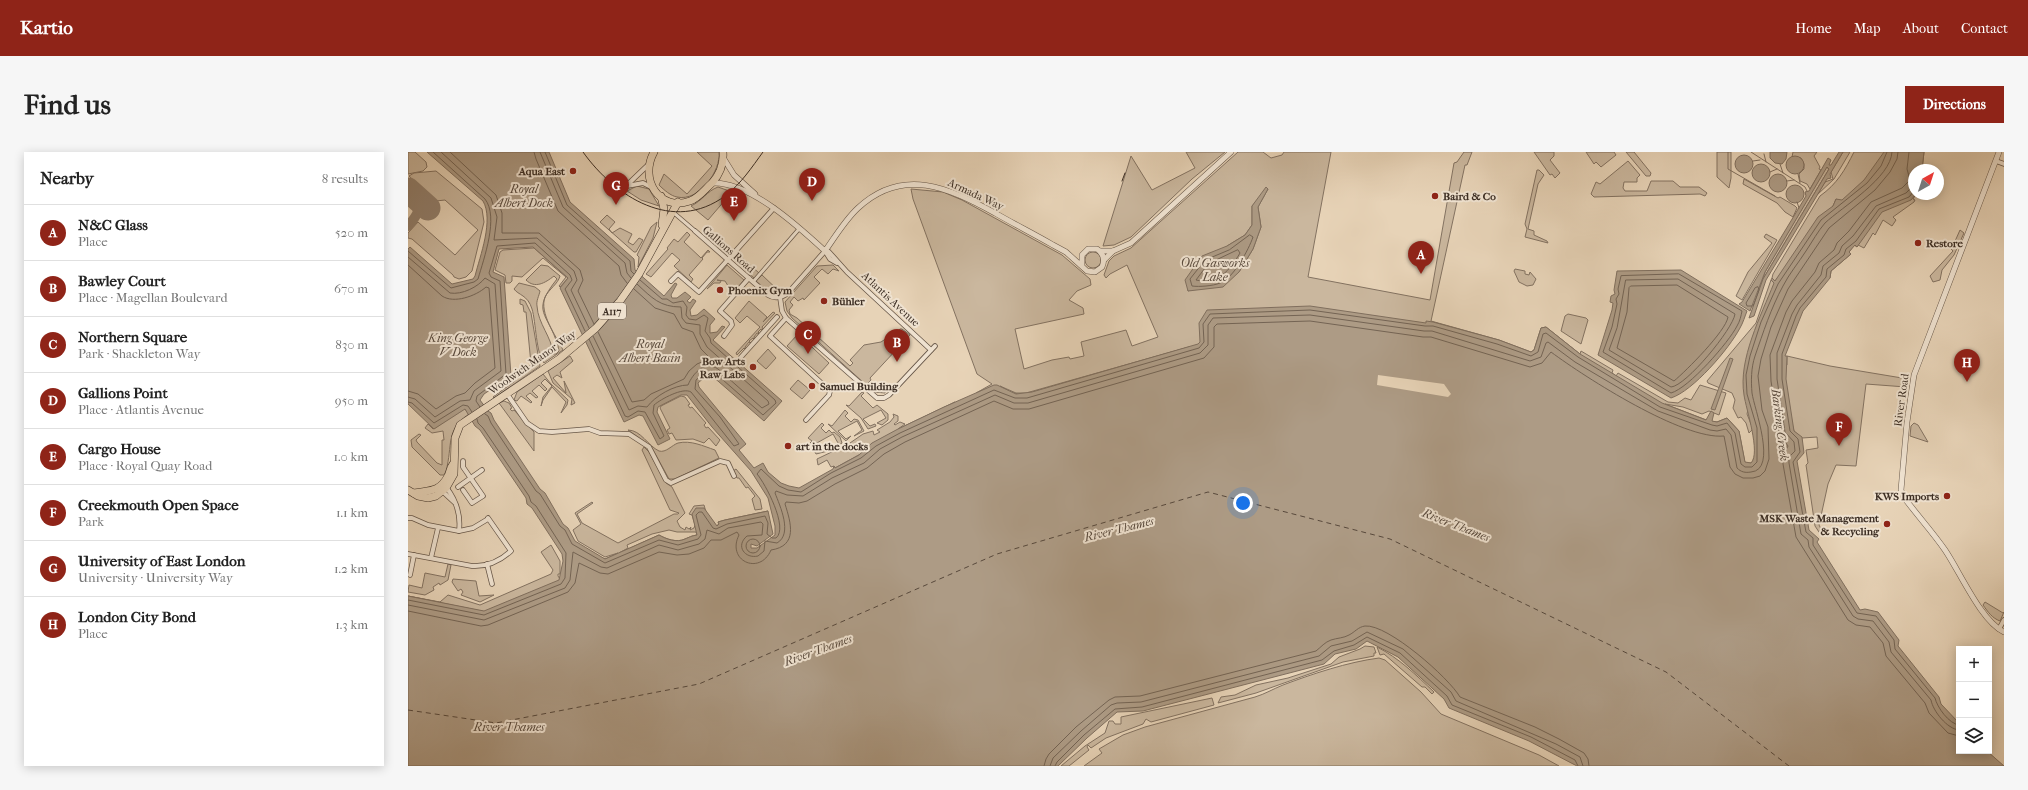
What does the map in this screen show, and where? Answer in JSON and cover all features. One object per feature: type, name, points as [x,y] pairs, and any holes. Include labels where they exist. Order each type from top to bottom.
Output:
[{"type":"highway","points":[[654,152],[648,165],[649,180],[653,188],[661,196],[670,201],[678,202],[689,201],[696,198],[712,183],[719,174],[724,156]]},
{"type":"highway","name":"Woolwich Manor Way","points":[[658,237],[664,215],[661,196]]},
{"type":"highway","name":"Woolwich Manor Way","points":[[442,488],[454,474],[456,468],[454,464],[456,433],[460,425],[550,365],[596,328],[630,288],[678,202]]},
{"type":"highway","points":[[411,491],[418,496],[428,498],[442,488]]},
{"type":"street","name":"Armada Way","points":[[825,251],[852,214],[872,198],[897,187],[916,185],[946,189],[965,197],[1066,252],[1088,271],[1094,272],[1102,267],[1104,260],[1113,251],[1134,241],[1231,152]]},
{"type":"street","name":"River Road","points":[[1999,152],[1914,375],[1901,490],[1903,496],[1945,550],[1986,616],[2001,630]]},
{"type":"street","name":"Atlantis Avenue","points":[[724,156],[734,175],[757,196],[774,208],[825,251],[829,252],[837,263],[932,350]]},
{"type":"street","points":[[1996,161],[2004,164]]},
{"type":"street","points":[[648,165],[625,187],[643,183],[653,188]]},
{"type":"street","name":"Atlantis Avenue","points":[[712,183],[726,184],[757,196]]},
{"type":"street","points":[[671,281],[678,274],[699,292],[774,208]]},
{"type":"street","name":"Gallions Road","points":[[674,213],[770,297],[780,298]]},
{"type":"street","points":[[753,282],[799,230]]},
{"type":"street","name":"Armada Way","points":[[1066,252],[1082,255],[1090,249],[1113,251]]},
{"type":"street","points":[[825,251],[788,293],[780,298],[782,312],[786,318],[877,398],[884,398],[889,395],[936,346]]},
{"type":"street","points":[[1100,251],[1104,260]]},
{"type":"street","points":[[1082,255],[1082,265]]},
{"type":"street","points":[[724,336],[732,327],[732,323],[720,311],[749,278]]},
{"type":"street","points":[[741,357],[777,318]]},
{"type":"street","points":[[786,318],[770,336],[830,391],[806,420]]},
{"type":"street","points":[[507,394],[527,423],[539,431],[552,432],[589,429],[600,433],[629,434],[649,447],[666,480],[671,483],[720,461],[728,463],[734,476]]},
{"type":"street","points":[[463,461],[463,467],[483,496],[472,503],[463,490]]},
{"type":"street","points":[[458,487],[482,470]]},
{"type":"street","points":[[442,488],[453,498],[460,519],[460,531]]},
{"type":"street","points":[[408,518],[412,518],[438,528],[460,531],[473,528],[488,518],[513,551],[499,560],[487,564],[472,566],[408,554]]},
{"type":"street","points":[[431,558],[438,528]]},
{"type":"street","points":[[410,576],[414,555]]},
{"type":"street","points":[[487,564],[492,584]]},
{"type":"street","points":[[2001,630],[2004,620]]},
{"type":"shaded area","points":[[408,152],[415,152],[426,162],[427,167],[423,171],[408,174]]},
{"type":"shaded area","points":[[697,152],[719,152],[719,160],[716,168],[707,184],[693,195],[685,197],[677,197],[665,191],[659,185],[664,174],[687,194],[712,166]]},
{"type":"shaded area","points":[[1186,152],[1225,152],[1192,179],[1131,237],[1114,245],[1103,246],[1131,156],[1152,190],[1195,168]]},
{"type":"shaded area","points":[[1238,152],[1263,152],[1271,158],[1282,155],[1284,152],[1331,152],[1308,277],[1430,300],[1454,163],[1457,162],[1464,152],[1472,152],[1467,165],[1465,165],[1431,321],[1499,340],[1531,352],[1534,350],[1541,328],[1546,327],[1580,354],[1581,351],[1613,370],[1612,373],[1616,376],[1618,373],[1668,402],[1678,403],[1685,398],[1691,400],[1700,385],[1726,393],[1719,415],[1709,411],[1702,414],[1683,407],[1665,404],[1709,421],[1717,422],[1727,418],[1739,431],[1745,463],[1752,463],[1754,458],[1768,485],[1006,425],[976,393],[992,384],[977,374],[913,199],[911,189],[943,192],[962,200],[1062,255],[1090,279],[1091,285],[1077,291],[1069,300],[1083,308],[1084,314],[1015,329],[1024,369],[1052,360],[1069,357],[1070,359],[1084,356],[1081,342],[1126,330],[1132,346],[1158,337],[1127,265],[1110,274],[1106,278],[1104,275],[1109,261],[1114,256],[1131,248]],"holes":[[[1268,189],[1258,207],[1261,227],[1253,249],[1239,272],[1188,291],[1188,287],[1227,246],[1245,235],[1252,225],[1252,206]],[[1189,347],[1026,394],[1013,393],[1000,386],[1016,393],[1026,393]]]},
{"type":"shaded area","points":[[1534,152],[1554,152],[1554,156],[1550,160],[1560,173],[1555,178],[1552,174],[1550,175]]},
{"type":"shaded area","points":[[1586,152],[1614,152],[1616,155],[1601,167],[1596,162],[1594,164]]},
{"type":"shaded area","points":[[1626,152],[1634,152],[1651,173],[1650,176],[1646,176]]},
{"type":"shaded area","points":[[1717,152],[1731,152],[1731,178],[1729,188],[1717,177]]},
{"type":"shaded area","points":[[1793,152],[1817,152],[1814,156],[1820,167],[1819,169],[1821,170],[1810,189],[1807,184],[1800,181],[1799,174],[1804,169],[1804,164],[1801,158],[1792,157]]},
{"type":"shaded area","points":[[1843,152],[1850,152],[1834,179],[1817,195],[1825,182],[1833,179],[1831,172]]},
{"type":"shaded area","points":[[1854,152],[1891,152],[1843,203],[1836,199],[1833,206],[1775,281],[1772,278],[1773,274],[1820,196],[1831,187],[1840,176]]},
{"type":"shaded area","points":[[1924,152],[1923,164],[1914,164]]},
{"type":"shaded area","points":[[1628,161],[1640,175],[1637,178],[1637,182],[1624,182],[1623,188],[1625,191],[1647,191],[1651,181],[1673,181],[1680,187],[1699,187],[1707,193],[1705,196],[1700,194],[1594,197],[1591,194],[1596,182],[1600,184]]},
{"type":"shaded area","points":[[1826,167],[1829,169],[1763,279],[1752,312],[1765,272]]},
{"type":"shaded area","points":[[1537,170],[1544,175],[1538,184],[1528,229],[1534,231],[1534,235],[1547,241],[1548,243],[1525,237],[1527,229],[1525,224]]},
{"type":"shaded area","points":[[436,171],[482,209],[484,222],[472,271],[466,277],[459,279],[454,277],[412,239],[408,238],[408,233],[418,222],[455,255],[478,230],[445,200],[436,201],[409,176],[414,173]]},
{"type":"shaded area","points":[[1908,171],[1908,200],[1915,200],[1914,202],[1893,217],[1896,220],[1892,226],[1883,220],[1875,235],[1873,233],[1864,248],[1854,245],[1849,252],[1851,254],[1831,271],[1830,278],[1817,279]]},
{"type":"shaded area","points":[[1744,179],[1795,206],[1797,208],[1793,217],[1785,212],[1777,203],[1743,184]]},
{"type":"shaded area","points":[[637,186],[649,189],[659,206],[641,200],[627,191]]},
{"type":"shaded area","points":[[718,187],[732,192],[708,220],[691,206]]},
{"type":"shaded area","points":[[607,215],[615,222],[609,229],[611,232],[600,222]]},
{"type":"shaded area","points":[[657,222],[653,238],[638,267],[639,257],[637,255],[651,227]]},
{"type":"shaded area","points":[[620,228],[632,234],[628,242],[633,245],[639,238],[643,240],[636,252],[634,252],[612,233]]},
{"type":"shaded area","points":[[707,228],[732,250],[727,255],[703,233]]},
{"type":"shaded area","points":[[1960,230],[1964,233],[1954,255],[1942,270],[1940,280],[1933,282],[1930,276],[1953,251],[1950,248]]},
{"type":"shaded area","points":[[687,232],[690,235],[684,242],[701,258],[708,250],[710,252],[707,252],[689,275],[693,279],[691,282],[674,266],[680,260],[672,253],[651,277],[646,274],[668,249],[667,248],[674,239],[678,242]]},
{"type":"shaded area","points":[[1766,234],[1777,240],[1742,300],[1736,296],[1748,272],[1772,243],[1764,237]]},
{"type":"shaded area","points":[[534,248],[568,278],[560,287],[559,286],[566,277],[543,258],[522,277],[512,276],[512,281],[510,283],[506,283],[505,275],[495,270],[500,252],[503,250]]},
{"type":"shaded area","points":[[1090,252],[1096,252],[1101,257],[1099,266],[1096,268],[1090,268],[1085,263],[1085,257]]},
{"type":"shaded area","points":[[737,253],[759,273],[754,278],[732,258]]},
{"type":"shaded area","points":[[541,265],[548,266],[560,276],[557,282],[547,293],[557,279],[554,276],[544,283],[536,285],[529,283],[526,280]]},
{"type":"shaded area","points":[[727,265],[744,280],[730,297],[730,289],[725,281],[717,280],[721,281],[720,283],[714,283],[707,289]]},
{"type":"shaded area","points":[[833,265],[839,271],[833,269],[828,274],[822,269],[814,277],[820,283],[804,300],[803,298],[798,301],[794,297],[790,302],[793,305],[789,310],[790,314],[797,318],[850,366],[853,363],[850,360],[864,345],[881,342],[893,334],[897,337],[894,334],[900,329],[910,335],[870,378],[871,380],[868,383],[877,390],[884,385],[886,387],[885,393],[874,392],[792,318],[787,311],[785,302],[817,266]]},
{"type":"shaded area","points":[[1515,269],[1525,271],[1525,274],[1529,275],[1530,272],[1536,279],[1533,285],[1527,286],[1519,282],[1514,271]]},
{"type":"shaded area","points":[[762,275],[781,293],[772,295],[756,281]]},
{"type":"shaded area","points":[[1771,280],[1776,283],[1747,414],[1753,429],[1749,433],[1746,423],[1741,417],[1738,418],[1733,408],[1735,400],[1732,393],[1708,383],[1707,381],[1756,323]]},
{"type":"shaded area","points":[[519,283],[535,287],[540,291],[537,302],[538,313],[550,342],[553,354],[556,354],[559,351],[558,346],[546,319],[544,312],[543,306],[545,298],[544,310],[546,317],[563,350],[544,363],[539,353],[530,304],[526,298],[514,289]]},
{"type":"shaded area","points":[[520,299],[525,301],[531,313],[540,366],[494,398],[493,397],[515,381],[516,378],[531,364],[526,312],[524,312],[523,305],[520,304]]},
{"type":"shaded area","points":[[749,301],[767,317],[763,322],[773,312],[775,313],[762,327],[764,331],[761,329],[758,332],[760,334],[757,333],[754,337],[755,340],[753,338],[749,341],[752,344],[749,342],[745,347],[746,350],[744,348],[737,355],[736,353],[760,327],[747,316],[740,323],[735,318]]},
{"type":"shaded area","points":[[1568,314],[1586,318],[1588,320],[1581,344],[1561,331],[1565,316]]},
{"type":"shaded area","points":[[798,334],[829,363],[819,374],[787,346]]},
{"type":"shaded area","points":[[768,349],[776,358],[766,369],[757,361]]},
{"type":"shaded area","points":[[570,356],[573,361],[560,372],[562,378],[557,375],[553,378],[566,393],[564,381],[575,403],[571,405],[572,399],[553,383],[548,371]]},
{"type":"shaded area","points":[[1787,356],[1830,366],[1908,379],[1906,387],[1866,384],[1856,466],[1836,465],[1828,484],[1819,525],[1823,533],[1821,535],[1815,526],[1806,465],[1808,463],[1806,450],[1818,448],[1817,437],[1802,438],[1794,431],[1778,371],[1787,365]]},
{"type":"shaded area","points":[[543,374],[568,400],[567,405],[561,413],[566,402],[552,387],[543,400],[541,406],[543,397],[552,386],[545,379],[541,383],[547,389],[545,391],[539,385],[532,391],[538,397],[536,398],[530,393],[526,396],[532,402],[531,403],[521,396],[517,401],[514,400],[517,392]]},
{"type":"shaded area","points":[[798,380],[810,390],[802,399],[790,389]]},
{"type":"shaded area","points":[[862,392],[864,393],[861,396],[873,408],[877,405],[888,414],[888,420],[882,425],[877,423],[886,418],[881,410],[863,419],[870,426],[875,424],[876,426],[868,429],[861,418],[846,405],[849,406]]},
{"type":"shaded area","points":[[681,396],[685,397],[690,404],[688,405],[690,408],[692,407],[706,423],[704,425],[706,428],[708,427],[720,440],[716,446],[709,438],[704,443],[693,439],[676,440],[672,433],[669,434],[667,430],[670,428],[660,408],[661,406]]},
{"type":"shaded area","points":[[504,401],[509,403],[512,408],[510,409],[512,411],[514,410],[534,432],[534,451],[499,403]]},
{"type":"shaded area","points":[[955,402],[835,468],[834,466],[831,467],[827,460],[818,465],[817,459],[843,447],[850,449],[853,447],[850,443],[863,434],[873,431],[874,435],[880,432],[877,430],[890,422],[894,417],[893,414],[898,416],[898,421],[894,424],[895,425],[900,422],[905,424],[898,429]]},
{"type":"shaded area","points":[[464,408],[469,414],[461,420],[453,432],[446,471],[444,475],[440,475],[412,447],[411,440],[419,434],[421,435],[416,440],[417,442],[437,463],[442,465],[442,440],[444,440],[443,431],[432,433],[425,428],[428,424],[433,429],[435,428]]},
{"type":"shaded area","points":[[845,410],[848,413],[845,416],[851,422],[854,419],[858,420],[864,431],[854,436],[862,430],[857,421],[838,431],[846,439],[851,436],[846,441],[828,424],[832,426]]},
{"type":"shaded area","points":[[822,423],[824,425],[821,428],[826,433],[829,430],[832,433],[834,432],[840,437],[842,443],[833,449],[830,449],[829,447],[838,443],[833,434],[815,444],[822,451],[827,448],[828,451],[816,454],[810,443],[812,441],[808,438]]},
{"type":"shaded area","points":[[1914,423],[1918,425],[1928,442],[1910,436],[1911,426]]},
{"type":"shaded area","points":[[628,430],[641,435],[651,446]]},
{"type":"shaded area","points":[[688,442],[715,450],[719,458],[675,479],[669,479],[651,446],[659,451],[662,451],[667,450],[678,443]]},
{"type":"shaded area","points":[[644,447],[649,452],[666,483],[672,487],[685,513],[677,521],[680,527],[685,530],[686,527],[689,529],[691,527],[690,530],[694,528],[695,525],[692,515],[689,514],[694,506],[704,505],[706,512],[716,526],[719,524],[718,522],[768,511],[650,589],[596,555],[605,559],[618,553],[605,557],[578,541],[573,530],[581,524],[575,513],[592,502],[593,503],[577,514],[582,523],[618,543],[674,514],[679,513],[670,510],[642,450]],"holes":[[[669,530],[677,532],[696,532],[697,535],[679,541],[668,539],[659,535],[619,553],[628,548],[627,545],[652,534]]]},
{"type":"shaded area","points":[[736,469],[760,499],[762,509],[755,510],[752,499],[755,496],[748,487],[746,488],[739,478],[737,478],[733,471]]},
{"type":"shaded area","points":[[551,545],[560,561],[560,574],[558,574],[558,576],[560,579],[561,578],[540,623],[408,596],[440,602],[448,595],[480,605],[551,574],[553,570],[541,552]]},
{"type":"shaded area","points":[[448,564],[451,565],[448,580],[433,587],[434,590],[425,595],[408,592],[409,585],[422,588],[425,573],[445,577]]},
{"type":"shaded area","points":[[453,579],[476,581],[479,596],[494,595],[480,602],[461,595],[463,592],[461,589],[458,591],[452,582]]},
{"type":"shaded area","points":[[1985,602],[2003,613],[2004,612],[2000,621],[1988,612],[1983,605]]},
{"type":"shaded area","points":[[1365,646],[1374,647],[1376,653],[1374,653],[1374,656],[1343,662],[1256,693],[1218,703],[1221,697],[1235,695],[1256,685],[1288,678],[1331,664],[1339,657]]},
{"type":"shaded area","points":[[1377,647],[1385,651],[1414,673],[1434,692],[1432,694],[1425,687],[1422,687],[1384,654],[1380,655]]},
{"type":"shaded area","points":[[1379,658],[1385,660],[1421,692],[1441,714],[1539,755],[1559,766],[1084,766],[1102,753],[1099,749],[1123,735],[1145,727],[1255,697],[1283,685],[1330,669],[1355,662]]},
{"type":"shaded area","points":[[1212,698],[1214,705],[1151,722],[1146,719],[1143,724],[1106,738],[1091,748],[1088,745],[1087,747],[1089,750],[1069,766],[1061,766],[1085,746],[1105,733],[1109,721],[1113,721],[1115,724],[1121,724],[1121,717]]},
{"type":"water","points":[[427,152],[549,152],[570,202],[634,259],[635,270],[664,296],[675,283],[677,284],[671,295],[672,298],[677,298],[685,292],[691,297],[687,301],[690,303],[693,299],[696,301],[690,310],[691,316],[697,315],[704,309],[715,319],[710,325],[710,333],[717,332],[722,326],[725,327],[713,340],[782,401],[764,421],[711,375],[706,376],[698,383],[699,387],[746,444],[739,450],[754,468],[763,463],[768,472],[781,483],[789,486],[799,488],[833,469],[834,466],[835,468],[859,455],[872,443],[898,429],[994,385],[1016,394],[1032,392],[1198,344],[1200,342],[1199,323],[1207,310],[1310,306],[1426,323],[1426,321],[1433,322],[1499,340],[1531,352],[1534,350],[1541,328],[1546,327],[1580,354],[1662,403],[1706,420],[1711,411],[1714,413],[1712,421],[1717,422],[1727,418],[1739,431],[1745,462],[1751,463],[1754,458],[1754,441],[1744,395],[1744,367],[1747,352],[1757,323],[1774,283],[1771,280],[1772,278],[1775,281],[1818,217],[1833,206],[1836,199],[1842,200],[1864,180],[1884,152],[1924,152],[1923,164],[1908,164],[1908,200],[1911,200],[1882,212],[1857,247],[1855,245],[1849,252],[1851,254],[1831,271],[1830,278],[1803,311],[1785,356],[1787,356],[1786,379],[1794,431],[1802,437],[1804,453],[1797,461],[1809,530],[1819,539],[1817,542],[1860,610],[1865,609],[1878,612],[1899,640],[1898,646],[1939,697],[1941,704],[1956,720],[1956,754],[1990,754],[2004,766],[1577,766],[1529,741],[1449,708],[1444,699],[1398,657],[1367,641],[1356,649],[1335,654],[1324,664],[1143,711],[1117,712],[1058,766],[408,766],[408,596],[484,611],[559,580],[563,561],[562,554],[532,508],[527,504],[526,498],[480,430],[475,426],[465,409],[434,429],[408,404],[408,249],[410,247],[452,284],[473,279],[483,248],[487,228],[486,209],[483,201]],"holes":[[[533,247],[568,278],[560,288],[624,422],[639,415],[643,416],[658,445],[670,439],[657,412],[658,407],[681,395],[687,395],[712,427],[751,471],[768,498],[775,526],[775,535],[757,548],[751,548],[751,544],[757,546],[773,534],[768,511],[718,522],[719,524],[717,526],[704,508],[696,508],[692,514],[697,535],[679,541],[659,535],[605,559],[575,541],[545,493],[540,489],[494,420],[491,413],[480,400],[484,394],[511,376],[504,277],[493,272],[499,249]]]},
{"type":"water","points":[[1770,152],[1787,152],[1786,159],[1782,164],[1775,163],[1770,158]]},
{"type":"water","points":[[1839,152],[1843,152],[1830,174],[1831,178],[1827,179],[1766,280],[1754,316],[1749,318],[1763,279],[1829,169],[1827,167],[1765,272],[1750,311],[1739,304],[1742,302],[1806,196],[1805,192],[1809,191],[1828,158],[1831,160],[1829,165],[1831,165]]},
{"type":"water","points":[[1744,155],[1750,158],[1753,164],[1750,170],[1744,173],[1738,170],[1735,164],[1738,158]]},
{"type":"water","points":[[1795,156],[1801,159],[1804,165],[1801,171],[1795,174],[1789,171],[1786,165],[1789,159]]},
{"type":"water","points":[[1761,164],[1767,167],[1770,173],[1767,179],[1761,182],[1755,179],[1752,173],[1755,167]]},
{"type":"water","points":[[1778,174],[1784,177],[1787,183],[1784,189],[1778,192],[1772,189],[1769,183],[1772,177]]},
{"type":"water","points":[[1795,185],[1801,188],[1804,194],[1801,200],[1795,203],[1789,200],[1786,194],[1789,188]]},
{"type":"water","name":"Old Gasworks Lake","points":[[1266,187],[1268,189],[1258,207],[1261,227],[1253,249],[1239,272],[1223,287],[1188,291],[1185,280],[1202,256],[1227,246],[1245,235],[1252,225],[1252,206]]},
{"type":"water","points":[[1681,270],[1747,311],[1735,337],[1719,358],[1690,387],[1671,398],[1598,355],[1612,310],[1613,303],[1610,302],[1611,296],[1615,294],[1614,290],[1617,271]]},
{"type":"water","points":[[1730,358],[1733,359],[1715,410],[1711,409]]},
{"type":"pier","points":[[1378,375],[1444,384],[1451,394],[1448,397],[1377,385]]},
{"type":"waterway","points":[[1728,152],[1728,169],[1775,196]]},
{"type":"waterway","points":[[1751,152],[1805,187],[1807,191]]},
{"type":"waterway","points":[[1764,154],[1766,162]]},
{"type":"waterway","points":[[1753,161],[1760,160]]},
{"type":"waterway","points":[[1780,164],[1783,173]]},
{"type":"waterway","points":[[1770,172],[1777,169]]},
{"type":"waterway","points":[[1798,174],[1800,183]]},
{"type":"waterway","points":[[1787,181],[1794,180]]},
{"type":"waterway","points":[[1797,202],[1799,208]]},
{"type":"ferry route","points":[[408,710],[496,723],[699,684],[997,554],[1208,492],[1390,539],[1666,672],[1789,766]]},
{"type":"taxiway","points":[[408,226],[418,212],[418,204],[414,195]]},
{"type":"runway","points":[[408,190],[428,208]]},
{"type":"tram line","points":[[583,152],[611,183],[628,196],[646,205],[666,211],[685,211],[705,207],[725,196],[741,181],[763,152]]},
{"type":"tram line","points":[[1122,181],[1125,173]]},
{"type":"place","name":"Aqua East","points":[[573,171]]},
{"type":"place","name":"Baird & Co","points":[[1435,196]]},
{"type":"place","name":"Gallions Point","points":[[812,201]]},
{"type":"place","name":"University of East London","points":[[616,205]]},
{"type":"place","name":"Cargo House","points":[[734,221]]},
{"type":"place","name":"Restore","points":[[1918,243]]},
{"type":"place","name":"N&C Glass","points":[[1421,274]]},
{"type":"place","name":"Phoenix Gym","points":[[720,290]]},
{"type":"place","name":"Bühler","points":[[824,301]]},
{"type":"place","name":"Northern Square","points":[[808,354]]},
{"type":"place","name":"Bawley Court","points":[[897,362]]},
{"type":"place","name":"Bow Arts Raw Labs","points":[[753,367]]},
{"type":"place","name":"London City Bond","points":[[1967,382]]},
{"type":"place","name":"Samuel Building","points":[[812,386]]},
{"type":"place","name":"art in the docks","points":[[788,446]]},
{"type":"place","name":"Creekmouth Open Space","points":[[1839,446]]},
{"type":"place","name":"KWS Imports","points":[[1947,496]]},
{"type":"place","name":"MSK Waste Management & Recycling","points":[[1887,524]]},
{"type":"water label","name":"Royal Albert Dock","points":[[524,196]]},
{"type":"water label","name":"King George V Dock","points":[[458,345]]},
{"type":"water label","name":"Royal Albert Basin","points":[[650,351]]},
{"type":"water label","name":"Barking Creek","points":[[1780,425]]},
{"type":"water label","name":"River Thames","points":[[1456,525]]},
{"type":"water label","name":"River Thames","points":[[1119,529]]},
{"type":"water label","name":"River Thames","points":[[818,650]]},
{"type":"water label","name":"River Thames","points":[[509,727]]}]
